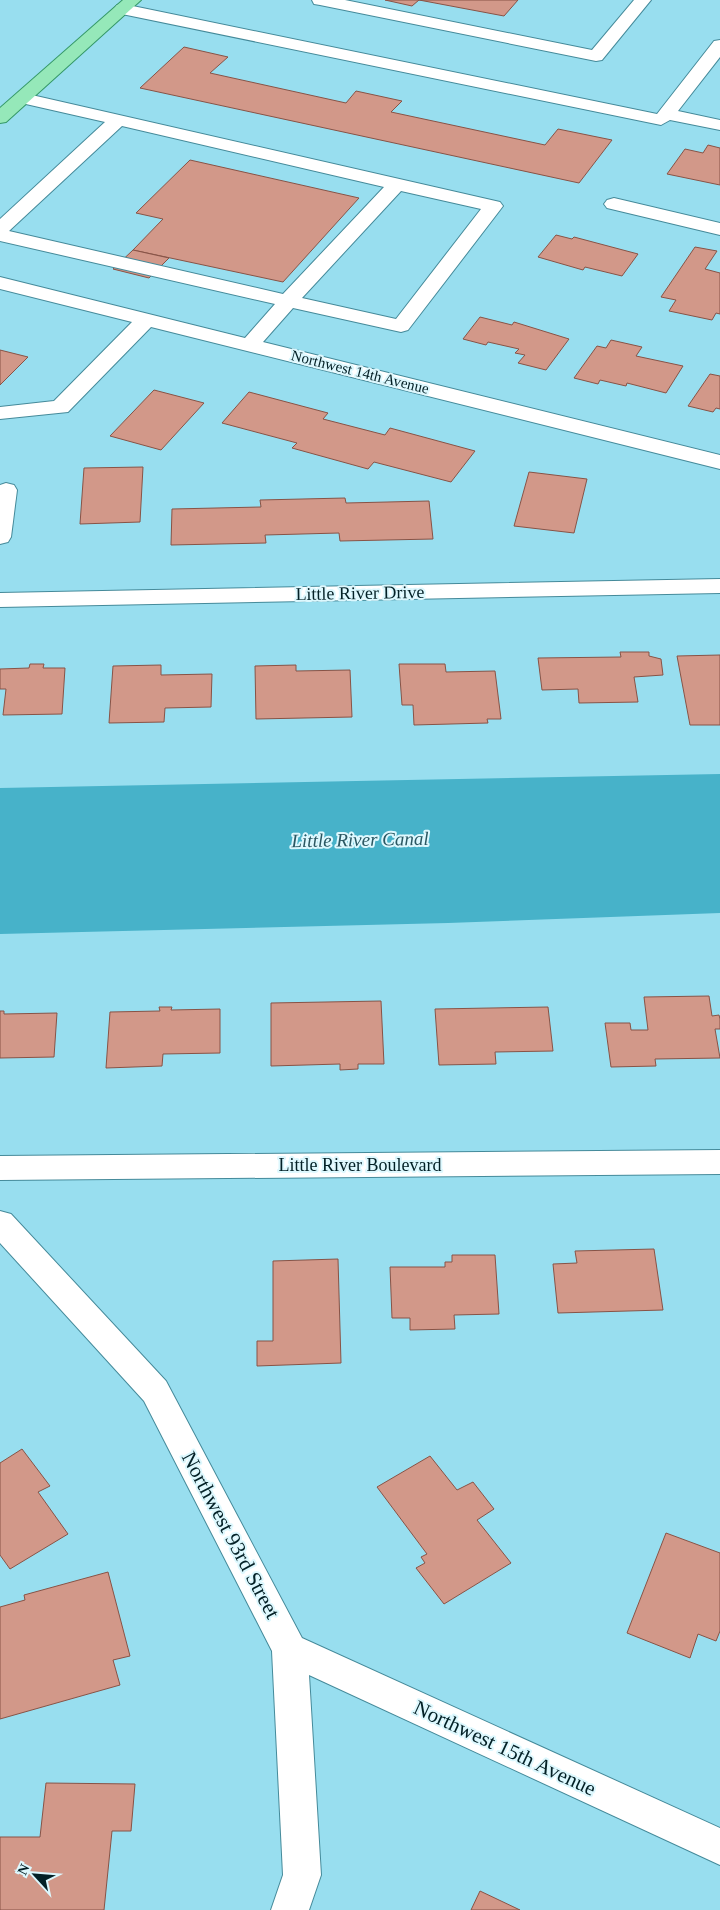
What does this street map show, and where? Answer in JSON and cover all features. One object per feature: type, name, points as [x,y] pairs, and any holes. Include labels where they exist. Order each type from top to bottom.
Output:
[{"type":"main road","points":[[0,118],[128,5]]},
{"type":"street","points":[[320,0],[596,56],[643,0]]},
{"type":"street","points":[[128,5],[660,120],[704,78],[720,45]]},
{"type":"street","points":[[0,235],[401,326],[493,206],[23,98]]},
{"type":"street","points":[[666,114],[720,125]]},
{"type":"street","points":[[0,229],[118,120]]},
{"type":"street","points":[[250,345],[288,301],[397,184]]},
{"type":"street","points":[[614,204],[720,228]]},
{"type":"street","name":"Northwest 14th Avenue","points":[[0,283],[720,462]]},
{"type":"street","points":[[0,413],[60,407],[147,319]]},
{"type":"street","points":[[0,537],[6,490]]},
{"type":"street","name":"Little River Drive","points":[[0,600],[720,586]]},
{"type":"street","name":"Little River Boulevard","points":[[0,1168],[720,1162]]},
{"type":"street","name":"Northwest 93rd Street","points":[[0,1223],[155,1391],[290,1649],[302,1876],[290,1910]]},
{"type":"street","name":"Northwest 15th Avenue","points":[[290,1649],[720,1847]]},
{"type":"water","name":"Little River Canal","points":[[720,774],[720,913],[448,923],[0,934],[0,788]]},
{"type":"building","points":[[385,0],[419,0],[412,6]]},
{"type":"building","points":[[419,0],[518,0],[504,16]]},
{"type":"building","points":[[184,47],[228,57],[210,73],[346,103],[356,91],[402,101],[391,112],[545,145],[558,129],[612,140],[579,183],[140,88]]},
{"type":"building","points":[[708,145],[720,148],[720,185],[667,174],[685,149],[703,153]]},
{"type":"building","points":[[190,160],[359,198],[283,282],[133,250],[163,219],[136,213]]},
{"type":"building","points":[[556,235],[572,239],[574,237],[638,254],[622,276],[585,267],[583,270],[538,257]]},
{"type":"building","points":[[695,247],[717,251],[705,269],[720,273],[720,314],[716,313],[712,320],[669,311],[676,300],[661,297]]},
{"type":"building","points":[[133,250],[169,258],[149,278],[113,269]]},
{"type":"building","points":[[480,317],[512,325],[514,322],[569,339],[546,370],[518,363],[525,355],[515,353],[519,349],[488,342],[486,345],[463,339]]},
{"type":"building","points":[[611,340],[642,347],[636,356],[683,366],[666,393],[627,383],[626,386],[600,380],[598,384],[574,378],[597,346],[606,348]]},
{"type":"building","points":[[0,350],[28,357],[0,385]]},
{"type":"building","points":[[710,374],[720,376],[720,409],[716,408],[713,412],[688,406]]},
{"type":"building","points":[[154,390],[204,403],[161,450],[110,436]]},
{"type":"building","points":[[249,392],[328,413],[323,419],[385,435],[390,428],[475,451],[451,482],[374,462],[368,469],[292,448],[297,443],[222,423]]},
{"type":"building","points":[[143,467],[140,522],[80,524],[84,468]]},
{"type":"building","points":[[529,472],[587,479],[574,533],[514,526]]},
{"type":"building","points":[[345,498],[346,503],[429,501],[433,539],[340,541],[339,533],[265,535],[266,543],[171,545],[172,509],[261,507],[260,500]]},
{"type":"building","points":[[620,652],[649,652],[649,656],[661,659],[663,675],[634,677],[638,702],[579,703],[578,689],[542,690],[538,658],[621,657]]},
{"type":"building","points":[[720,655],[720,725],[690,725],[677,656]]},
{"type":"building","points":[[30,664],[44,664],[43,668],[65,668],[62,714],[3,715],[6,689],[0,689],[0,669],[29,668]]},
{"type":"building","points":[[399,664],[445,664],[446,672],[495,671],[501,719],[487,719],[488,723],[414,725],[413,705],[402,705]]},
{"type":"building","points":[[161,665],[161,675],[212,674],[211,707],[165,708],[164,722],[109,723],[113,666]]},
{"type":"building","points":[[296,665],[296,671],[350,670],[352,717],[256,719],[255,666]]},
{"type":"building","points":[[709,996],[712,1016],[719,1015],[720,1019],[720,1029],[715,1029],[720,1058],[655,1059],[656,1066],[611,1067],[605,1023],[630,1023],[631,1030],[648,1030],[644,997]]},
{"type":"building","points":[[381,1001],[384,1064],[358,1064],[358,1069],[340,1070],[340,1064],[271,1066],[271,1003]]},
{"type":"building","points":[[159,1007],[172,1007],[171,1010],[220,1009],[220,1053],[163,1054],[162,1066],[106,1068],[110,1012],[160,1011]]},
{"type":"building","points":[[548,1007],[553,1051],[495,1052],[496,1064],[439,1065],[435,1009]]},
{"type":"building","points":[[0,1011],[4,1011],[4,1014],[57,1013],[54,1057],[0,1058]]},
{"type":"building","points":[[654,1249],[663,1310],[558,1313],[553,1264],[577,1263],[575,1251]]},
{"type":"building","points":[[452,1255],[495,1255],[499,1314],[454,1315],[455,1329],[410,1330],[410,1318],[392,1318],[390,1267],[445,1267],[445,1262],[452,1262]]},
{"type":"building","points":[[338,1259],[341,1363],[257,1366],[257,1341],[273,1341],[273,1261]]},
{"type":"building","points":[[22,1449],[50,1486],[38,1492],[68,1534],[10,1569],[0,1555],[0,1463]]},
{"type":"building","points":[[430,1456],[457,1490],[473,1482],[494,1509],[477,1520],[511,1563],[444,1604],[416,1568],[425,1563],[421,1557],[427,1554],[377,1487]]},
{"type":"building","points":[[666,1533],[720,1553],[720,1631],[716,1641],[698,1634],[690,1658],[627,1633]]},
{"type":"building","points":[[108,1572],[130,1656],[113,1660],[120,1685],[0,1719],[0,1607],[25,1600],[24,1595]]},
{"type":"building","points":[[46,1783],[135,1784],[131,1831],[112,1831],[104,1910],[0,1910],[0,1837],[40,1837]]},
{"type":"building","points":[[480,1891],[520,1910],[471,1910]]}]
